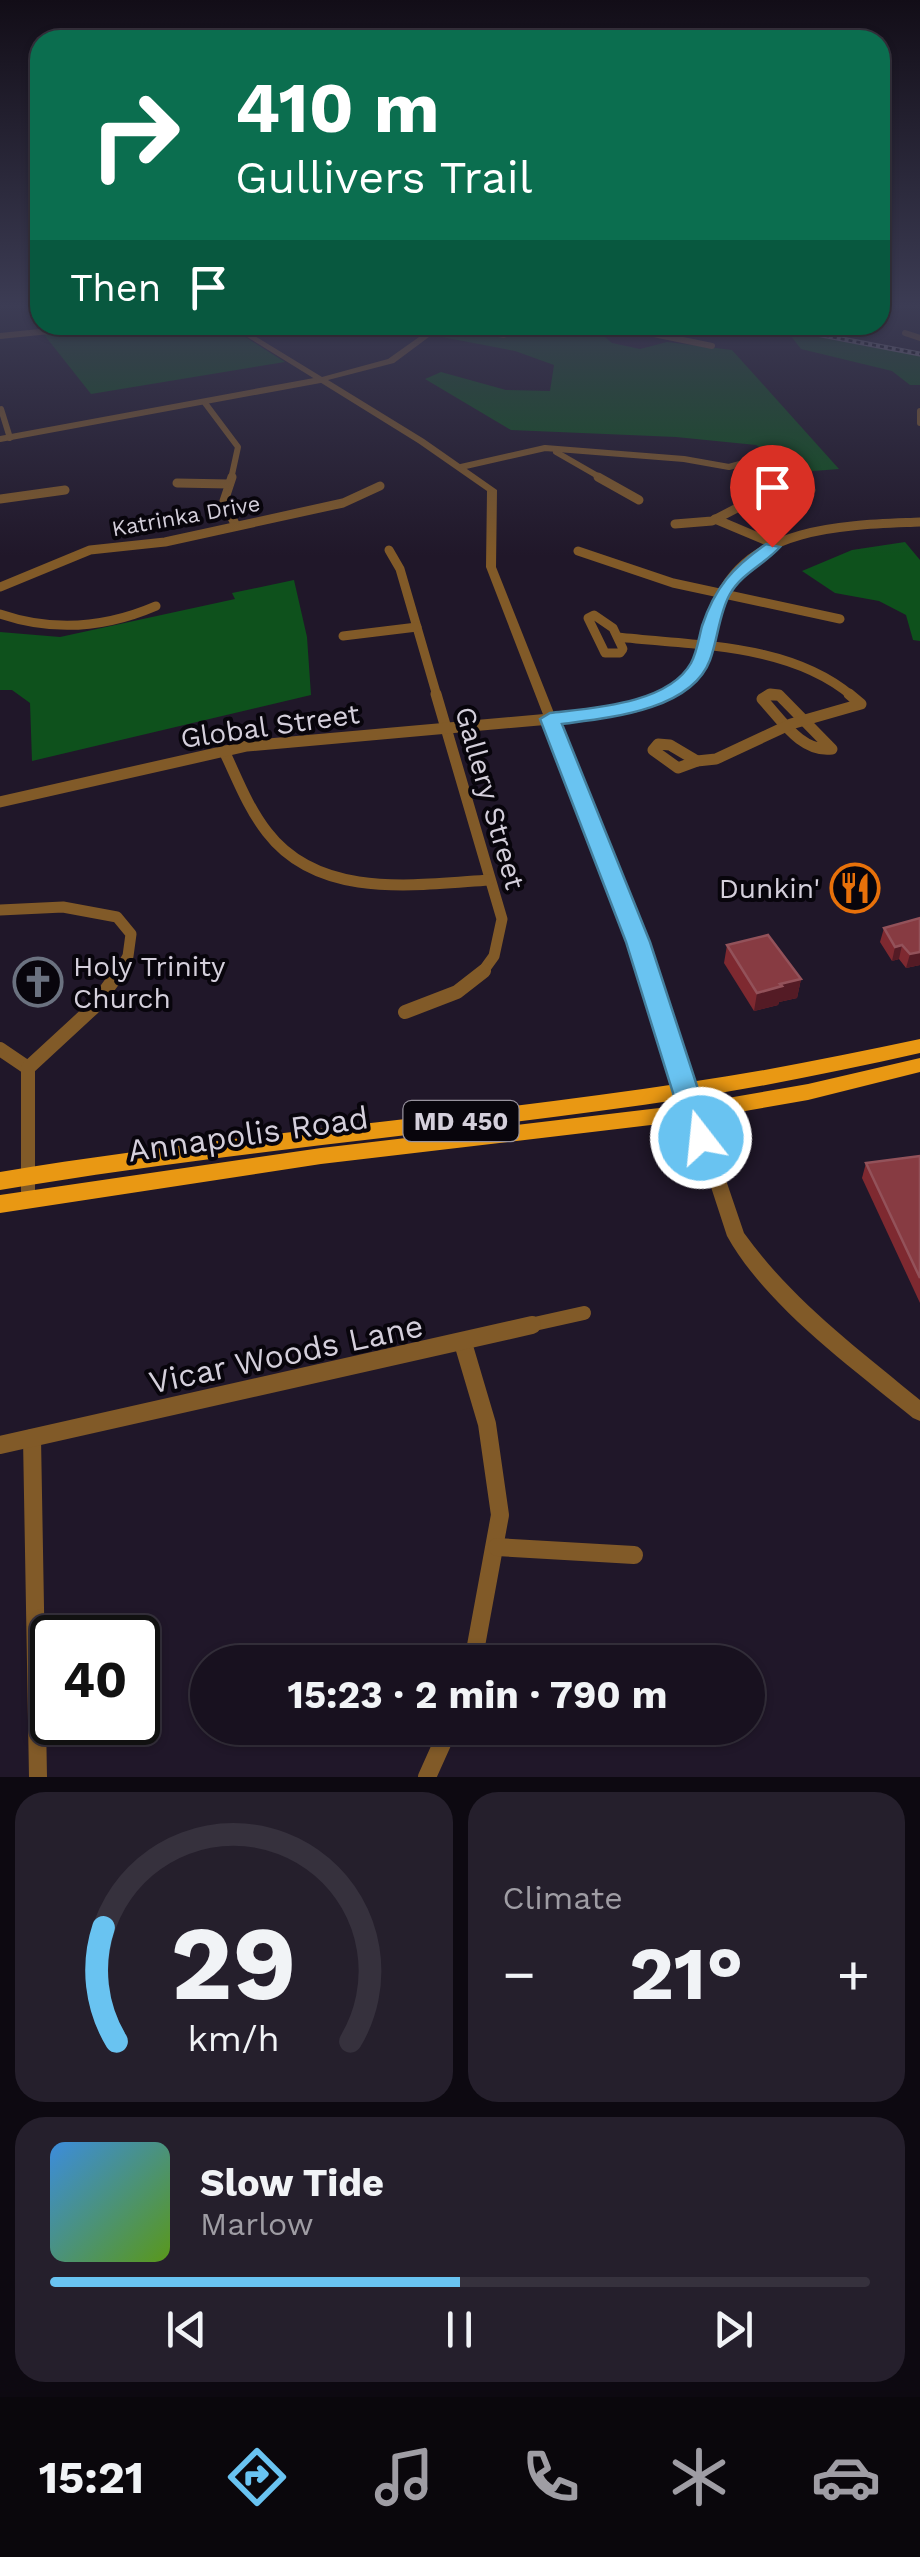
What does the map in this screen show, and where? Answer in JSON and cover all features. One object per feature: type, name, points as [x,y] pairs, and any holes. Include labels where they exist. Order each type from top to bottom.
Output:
[{"type":"main road","name":"Annapolis Road","points":[[690,1102],[920,1046]]},
{"type":"main road","name":"Annapolis Road","points":[[0,1182],[27,1187],[338,1154],[690,1102],[808,1092],[920,1066]]},
{"type":"main road","name":"Annapolis Road","points":[[0,1204],[27,1187]]},
{"type":"street","points":[[1,409],[5,438],[270,390]]},
{"type":"street","points":[[336,390],[461,467],[494,494],[491,567],[638,942],[736,1236],[759,1268],[813,1324],[920,1412]]},
{"type":"street","points":[[205,403],[242,453],[224,503],[236,526]]},
{"type":"street","points":[[920,410],[920,423]]},
{"type":"street","points":[[461,467],[550,448],[693,460],[728,468],[754,460]]},
{"type":"street","points":[[550,448],[638,500]]},
{"type":"street","points":[[178,483],[229,484]]},
{"type":"street","name":"Katrinka Drive","points":[[0,588],[90,550],[165,542],[350,502],[380,486]]},
{"type":"street","points":[[0,499],[65,490]]},
{"type":"street","points":[[674,524],[715,520],[737,508],[811,490]]},
{"type":"street","points":[[715,520],[777,545]]},
{"type":"street","points":[[706,648],[721,594],[742,568],[777,545],[836,526],[920,522]]},
{"type":"street","name":"Gallery Street","points":[[390,550],[397,559],[502,919],[501,941],[492,963],[451,997],[406,1012]]},
{"type":"street","points":[[578,551],[654,578],[840,619]]},
{"type":"street","points":[[0,614],[28,623],[66,626],[156,606]]},
{"type":"street","points":[[618,637],[623,649],[620,653],[605,652],[588,618],[603,617],[618,637],[804,666],[828,677],[861,704],[788,726],[716,759],[697,762]]},
{"type":"street","points":[[343,636],[417,628]]},
{"type":"street","name":"Global Street","points":[[0,802],[224,751],[628,709],[664,696],[691,677],[706,648]]},
{"type":"street","points":[[779,695],[832,749],[824,752],[811,748],[788,726],[762,697],[779,695]]},
{"type":"street","points":[[224,751],[272,839],[294,858],[323,873],[383,884],[489,880]]},
{"type":"street","points":[[0,910],[50,905],[103,910],[123,920],[131,937],[132,949],[125,966],[105,995],[28,1068],[27,1187]]},
{"type":"street","points":[[0,1049],[28,1068]]},
{"type":"street","name":"Vicar Woods Lane","points":[[0,1446],[584,1314]]},
{"type":"street","points":[[463,1343],[487,1424],[500,1515],[477,1645]]},
{"type":"street","points":[[32,1438],[38,1777]]},
{"type":"street","points":[[497,1547],[634,1554]]},
{"type":"street","points":[[427,1777],[441,1745]]},
{"type":"green space","points":[[443,390],[768,390],[839,469],[776,474],[786,463],[756,445],[676,437],[511,430]]},
{"type":"green space","points":[[905,542],[920,560],[920,641],[913,640],[906,615],[879,601],[835,593],[802,571],[852,550]]},
{"type":"green space","points":[[294,580],[307,637],[311,695],[32,761],[30,703],[12,690],[0,690],[0,632],[60,637],[235,599],[232,593]]},
{"type":"building","points":[[920,918],[920,952],[910,954],[902,945],[895,947],[884,928]]},
{"type":"building","points":[[768,935],[801,979],[757,993],[727,945]]},
{"type":"building","points":[[920,1156],[920,1278],[866,1163]]},
{"type":"place","name":"Dunkin'","points":[[855,888]]},
{"type":"place","name":"Holy Trinity Church","points":[[38,982]]},
{"type":"route","points":[[701,1138],[638,942],[550,719],[628,709],[664,696],[681,685],[700,664],[716,606],[728,583],[772,547]]}]
